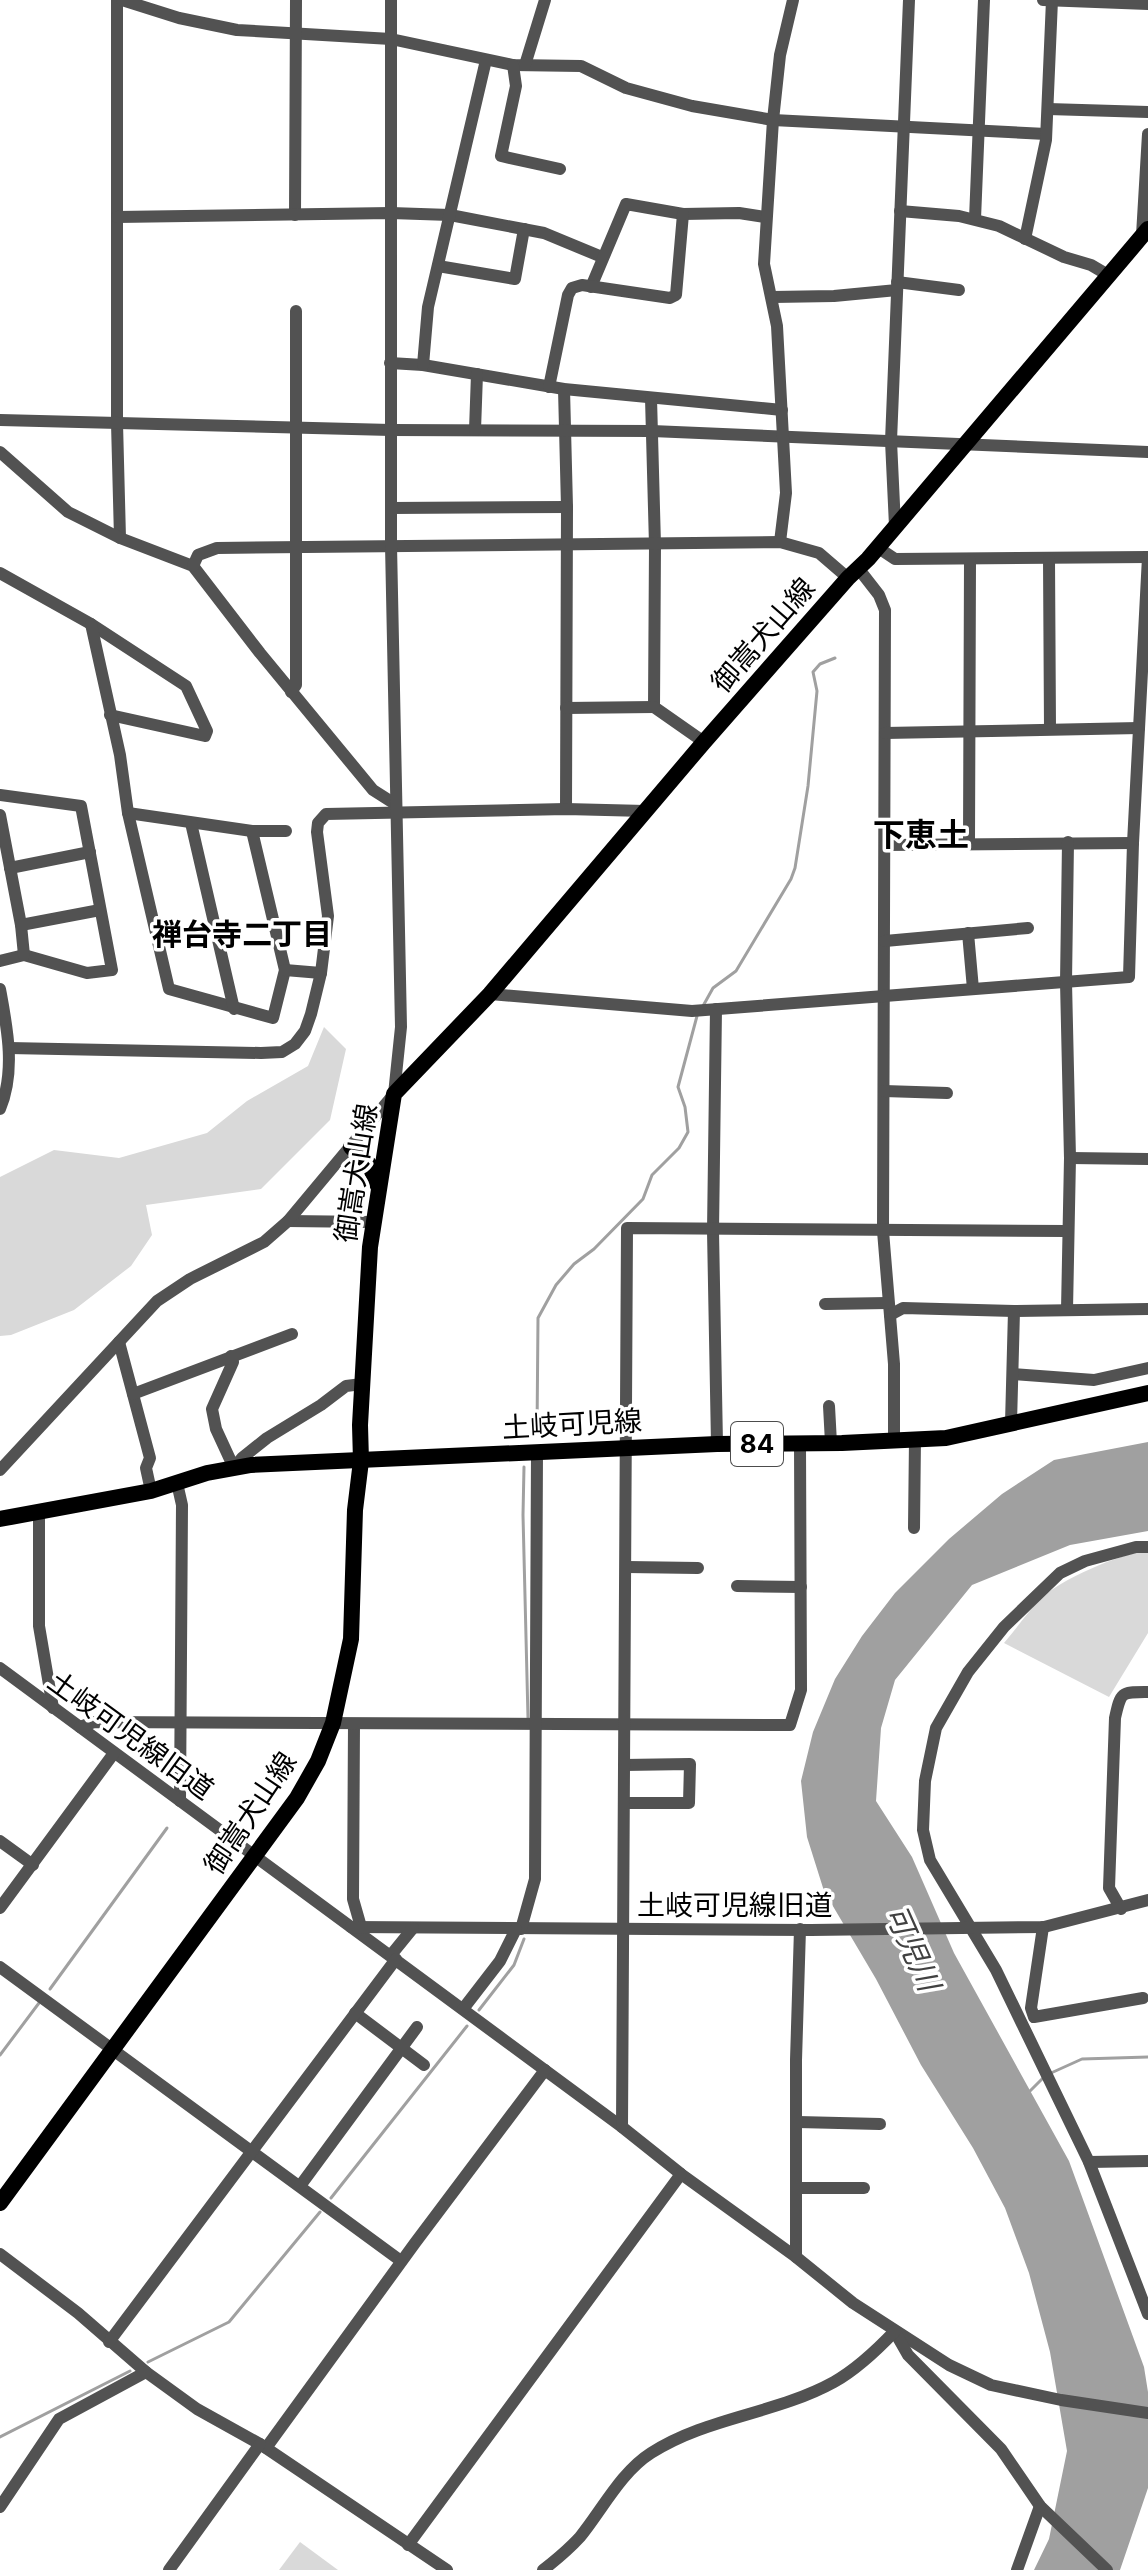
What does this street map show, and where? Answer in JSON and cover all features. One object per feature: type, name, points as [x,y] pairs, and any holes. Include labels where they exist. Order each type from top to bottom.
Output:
[{"type":"main road","name":"御嵩犬山線","points":[[0,2203],[297,1798],[318,1761],[333,1723],[351,1639],[355,1510],[361,1461],[362,1384],[372,1222],[394,1094],[490,994],[1145,232]]},
{"type":"main road","points":[[351,1147],[369,1164],[378,1187]]},
{"type":"main road","name":"土岐可児線","points":[[0,1519],[151,1491],[251,1465],[717,1444],[946,1438],[1148,1393]]},
{"type":"street","points":[[120,538],[117,217],[120,0],[179,18],[237,30],[296,36],[391,39],[519,65],[581,66],[640,92],[692,106],[773,120],[1046,134]]},
{"type":"street","points":[[295,215],[296,0]]},
{"type":"street","points":[[0,1470],[157,1301],[190,1279],[264,1242],[288,1221],[394,1094],[401,1027],[391,545],[391,0]]},
{"type":"street","points":[[545,0],[519,65],[501,156],[560,169]]},
{"type":"street","points":[[780,542],[786,493],[777,326],[764,264],[765,217],[780,55],[793,0]]},
{"type":"street","points":[[895,526],[891,441],[909,0]]},
{"type":"street","points":[[975,219],[984,0]]},
{"type":"street","points":[[1043,0],[1148,4]]},
{"type":"street","points":[[1025,239],[1046,134],[1052,0]]},
{"type":"street","points":[[423,365],[428,307],[486,60]]},
{"type":"street","points":[[1048,109],[1148,112]]},
{"type":"street","points":[[1145,232],[1148,134]]},
{"type":"street","points":[[591,287],[626,204],[683,214],[739,213],[765,217]]},
{"type":"street","points":[[900,211],[975,219],[999,226],[1108,275]]},
{"type":"street","points":[[549,387],[572,288],[582,285],[670,298],[676,295],[679,289],[683,214]]},
{"type":"street","points":[[117,217],[450,215],[544,233],[602,257]]},
{"type":"street","points":[[438,266],[515,279],[524,229]]},
{"type":"street","points":[[773,297],[834,296],[897,286],[959,290]]},
{"type":"street","points":[[291,692],[296,685],[296,311]]},
{"type":"street","points":[[390,363],[423,365],[564,389],[782,410]]},
{"type":"street","points":[[475,430],[477,374]]},
{"type":"street","points":[[564,389],[567,507],[566,809]]},
{"type":"street","points":[[651,398],[655,545],[654,707]]},
{"type":"street","points":[[0,420],[391,430],[652,431],[1148,452]]},
{"type":"street","points":[[0,452],[68,512],[120,538],[193,566],[291,692],[373,790],[395,808]]},
{"type":"street","points":[[391,508],[567,507]]},
{"type":"street","points":[[193,566],[198,555],[217,548],[780,542],[819,553],[853,573],[879,595],[885,610],[883,1231],[894,1441]]},
{"type":"street","points":[[490,994],[692,1011],[1129,977],[1148,557],[970,561],[895,559],[877,547]]},
{"type":"street","points":[[1049,559],[1050,729]]},
{"type":"street","points":[[969,843],[970,561]]},
{"type":"street","points":[[0,573],[91,624],[186,686],[207,731],[205,736],[110,715]]},
{"type":"street","points":[[91,624],[120,755],[128,813],[169,989],[273,1018],[285,970],[252,831]]},
{"type":"street","points":[[566,708],[654,707],[704,742]]},
{"type":"street","points":[[885,733],[1139,728]]},
{"type":"street","points":[[0,795],[81,806],[112,970],[87,973],[24,955],[0,961]]},
{"type":"street","points":[[9,1048],[282,1052],[295,1044],[305,1031],[321,973],[328,916],[317,832],[318,823],[326,814],[395,808],[645,811]]},
{"type":"street","points":[[128,813],[252,831],[286,831]]},
{"type":"street","points":[[0,815],[24,955]]},
{"type":"street","points":[[191,823],[234,1009]]},
{"type":"street","points":[[1067,1310],[1070,1158],[1066,982],[1068,842]]},
{"type":"street","points":[[885,845],[1133,843]]},
{"type":"street","points":[[10,868],[90,852]]},
{"type":"street","points":[[21,925],[100,910]]},
{"type":"street","points":[[885,941],[1028,928]]},
{"type":"street","points":[[968,933],[973,989]]},
{"type":"street","points":[[285,970],[321,973]]},
{"type":"street","points":[[0,989],[9,1048],[0,1109]]},
{"type":"street","points":[[716,1009],[713,1231],[717,1444]]},
{"type":"street","points":[[884,1091],[947,1093]]},
{"type":"street","points":[[1070,1158],[1148,1159]]},
{"type":"street","points":[[288,1221],[372,1222]]},
{"type":"street","points":[[622,2127],[627,1228],[713,1231],[1067,1231]]},
{"type":"street","points":[[825,1304],[889,1309],[1014,1311],[1148,1309]]},
{"type":"street","points":[[1011,1423],[1014,1311]]},
{"type":"street","points":[[133,1394],[292,1334]]},
{"type":"street","points":[[119,1342],[150,1458],[146,1468],[151,1491]]},
{"type":"street","points":[[231,1356],[233,1362],[212,1409],[216,1429],[234,1468],[267,1438],[346,1386],[362,1384]]},
{"type":"street","points":[[1014,1374],[1094,1380],[1148,1368]]},
{"type":"street","points":[[829,1406],[831,1443]]},
{"type":"street","points":[[914,1528],[915,1439]]},
{"type":"street","points":[[80,1727],[94,1722],[790,1725],[801,1690],[800,1444]]},
{"type":"street","points":[[463,2009],[500,1961],[519,1929],[535,1879],[537,1452]]},
{"type":"street","points":[[177,1483],[182,1505],[180,1801]]},
{"type":"street","points":[[39,1512],[39,1626],[53,1708]]},
{"type":"street","points":[[1148,1547],[1136,1547],[1085,1561],[1060,1573],[1004,1627],[968,1672],[936,1728],[925,1781],[923,1830],[930,1860],[996,1970],[1089,2162],[1148,2314]]},
{"type":"street","points":[[627,1567],[698,1568]]},
{"type":"street","points":[[737,1586],[801,1587]]},
{"type":"street","name":"土岐可児線旧道","points":[[0,1668],[355,1927],[853,2303],[895,2331],[949,2365],[991,2385],[1061,2400],[1148,2413]]},
{"type":"street","points":[[1121,1909],[1109,1888],[1115,1718],[1120,1696],[1125,1692],[1148,1692]]},
{"type":"street","points":[[354,1724],[355,1927]]},
{"type":"street","points":[[0,1908],[114,1753]]},
{"type":"street","points":[[624,1765],[690,1764],[689,1803],[624,1803]]},
{"type":"street","points":[[0,1841],[33,1865]]},
{"type":"street","name":"土岐可児線旧道","points":[[355,1927],[806,1930],[1043,1927],[1148,1900]]},
{"type":"street","points":[[1043,1927],[1031,2008],[1034,2017],[1143,1998]]},
{"type":"street","points":[[109,2342],[355,2013],[413,1928]]},
{"type":"street","points":[[796,2257],[796,2060],[806,1930]]},
{"type":"street","points":[[0,1967],[401,2261]]},
{"type":"street","points":[[355,2013],[424,2065]]},
{"type":"street","points":[[300,2186],[417,2027]]},
{"type":"street","points":[[169,2570],[545,2070]]},
{"type":"street","points":[[798,2122],[880,2124]]},
{"type":"street","points":[[1089,2162],[1148,2161]]},
{"type":"street","points":[[408,2545],[681,2174]]},
{"type":"street","points":[[797,2188],[864,2188]]},
{"type":"street","points":[[0,2254],[78,2313],[146,2372],[197,2409],[263,2446],[447,2570]]},
{"type":"street","points":[[543,2570],[578,2540],[628,2474],[648,2455],[682,2435],[803,2396],[833,2383],[858,2366],[895,2331],[908,2355],[1001,2449],[1040,2506],[1107,2570]]},
{"type":"street","points":[[0,2507],[59,2419],[146,2372]]},
{"type":"street","points":[[1017,2570],[1040,2506]]},
{"type":"shaded area","points":[[324,1027],[346,1049],[330,1120],[261,1189],[146,1205],[152,1235],[131,1266],[74,1310],[11,1335],[0,1336],[0,1177],[54,1150],[119,1158],[207,1133],[247,1101],[308,1066]]},
{"type":"shaded area","points":[[1148,1551],[1148,1633],[1109,1697],[1004,1643],[1040,1599],[1061,1584],[1107,1562]]},
{"type":"shaded area","points":[[300,2542],[338,2570],[279,2570]]},
{"type":"water","name":"可児川","points":[[1148,1442],[1148,1531],[1070,1545],[972,1585],[895,1680],[881,1728],[876,1801],[912,1857],[954,1953],[1069,2161],[1144,2367],[1148,2392],[1148,2488],[1120,2570],[1034,2570],[1049,2539],[1067,2451],[1050,2352],[1029,2273],[1005,2208],[973,2148],[921,2065],[876,1979],[824,1891],[807,1837],[801,1781],[813,1732],[835,1679],[862,1636],[895,1593],[949,1539],[1002,1494],[1054,1460]]},
{"type":"waterway","points":[[703,1006],[713,988],[736,971],[791,879],[808,786],[817,691],[813,672],[820,664],[835,658]]},
{"type":"waterway","points":[[537,1432],[538,1318],[556,1285],[574,1264],[594,1249],[643,1199],[652,1175],[679,1148],[688,1132],[685,1107],[678,1087],[697,1016]]},
{"type":"waterway","points":[[524,1467],[528,1718]]},
{"type":"waterway","points":[[50,1989],[167,1828]]},
{"type":"waterway","points":[[479,2010],[514,1965],[524,1939]]},
{"type":"waterway","points":[[0,2055],[39,2003]]},
{"type":"waterway","points":[[331,2198],[467,2026]]},
{"type":"waterway","points":[[1051,2073],[1082,2059],[1148,2057]]},
{"type":"waterway","points":[[1030,2091],[1044,2077]]},
{"type":"waterway","points":[[148,2362],[229,2322],[320,2212]]},
{"type":"waterway","points":[[0,2437],[130,2371]]},
{"type":"district","name":"下恵土","points":[[921,835]]},
{"type":"district","name":"禅台寺二丁目","points":[[242,935]]}]
